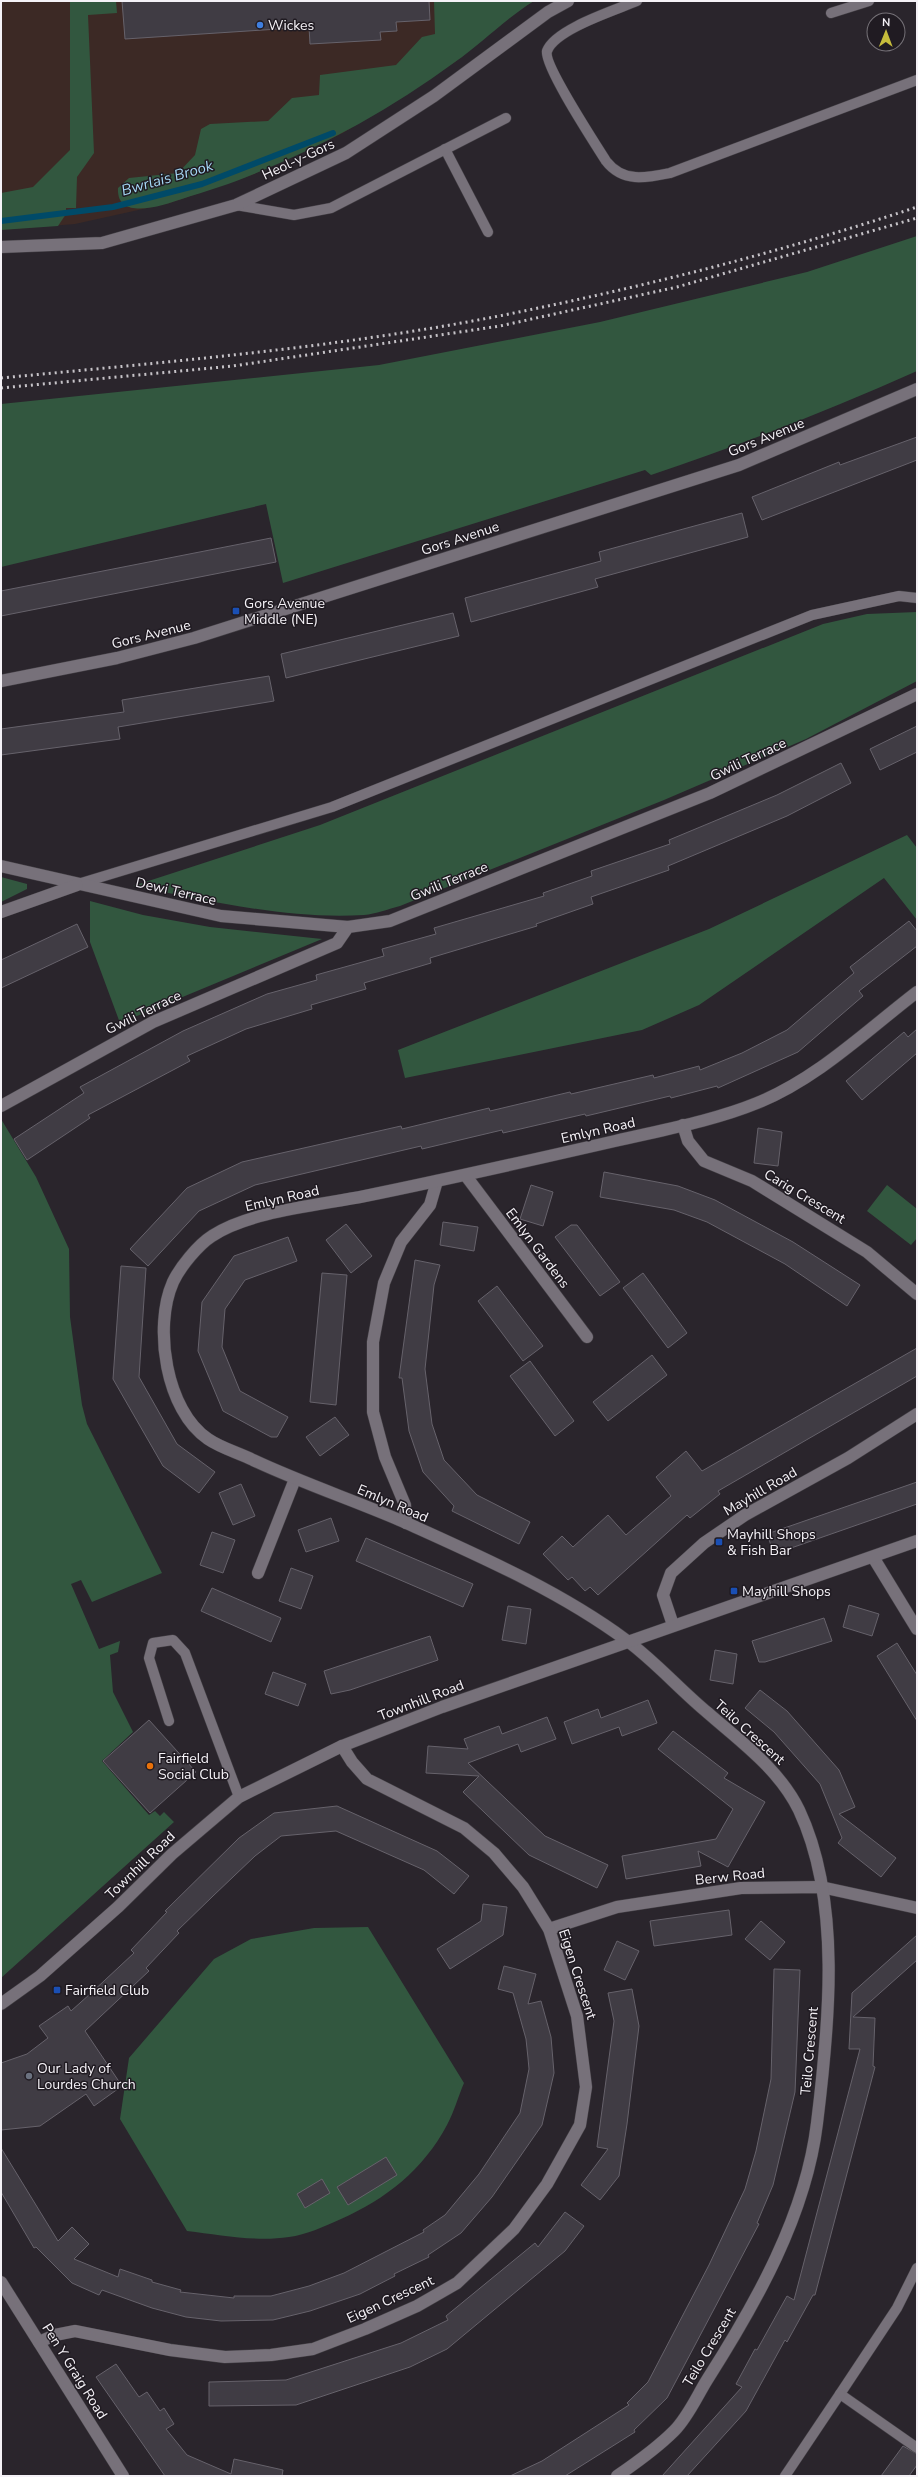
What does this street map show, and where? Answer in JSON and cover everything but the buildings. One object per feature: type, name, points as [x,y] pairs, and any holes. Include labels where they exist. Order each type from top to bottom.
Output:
[{"type":"street","name":"Heol-y-Gors","points":[[1,247],[102,243],[236,205],[346,153],[434,96],[548,12],[568,1]]},
{"type":"street","name":"Gors Avenue","points":[[1,681],[117,658],[194,638],[709,475],[739,465],[917,389]]},
{"type":"street","name":"Gwili Terrace","points":[[1,1106],[153,1022],[337,943],[348,927],[390,921],[710,793],[917,694]]},
{"type":"street","name":"Dewi Terrace","points":[[1,866],[220,916],[348,927]]},
{"type":"street","points":[[1,912],[78,884]]},
{"type":"street","name":"Emlyn Road","points":[[628,1641],[558,1596],[406,1523],[295,1479],[206,1438],[186,1416],[172,1385],[165,1353],[163,1319],[173,1282],[189,1260],[210,1237],[250,1219],[466,1176],[682,1125],[754,1104],[800,1083],[917,992]]},
{"type":"street","name":"Carig Crescent","points":[[682,1125],[688,1141],[704,1161],[752,1181],[867,1252],[917,1294]]},
{"type":"street","name":"Emlyn Gardens","points":[[466,1176],[587,1337]]},
{"type":"street","points":[[406,1523],[405,1506],[385,1457],[374,1412],[373,1342],[384,1283],[401,1242],[430,1205],[437,1181]]},
{"type":"street","name":"Mayhill Road","points":[[673,1625],[663,1595],[671,1573],[704,1543],[745,1515],[848,1458],[917,1414]]},
{"type":"street","points":[[258,1573],[295,1479]]},
{"type":"street","name":"Townhill Road","points":[[1,2004],[40,1976],[118,1907],[172,1854],[239,1796],[342,1746],[442,1707],[673,1625],[917,1542]]},
{"type":"street","points":[[873,1557],[917,1630]]},
{"type":"street","name":"Teilo Crescent","points":[[617,2476],[677,2428],[741,2323],[780,2249],[799,2200],[815,2141],[828,2038],[829,1955],[821,1886],[802,1816],[777,1776],[753,1751],[679,1689],[628,1641]]},
{"type":"street","name":"Eigen Crescent","points":[[39,2342],[56,2335],[75,2331],[170,2350],[224,2357],[278,2354],[313,2349],[365,2329],[417,2306],[458,2283],[514,2229],[547,2184],[580,2125],[586,2087],[577,2016],[549,1929],[523,1887],[494,1853],[464,1828],[367,1779],[352,1762],[342,1746]]},
{"type":"street","name":"Berw Road","points":[[549,1929],[617,1907],[678,1896],[741,1888],[821,1886],[917,1908]]},
{"type":"street","name":"Pen Y Graig Road","points":[[1,2282],[124,2476]]},
{"type":"lane","points":[[637,1],[569,31],[547,51],[547,57],[554,74],[606,161],[611,168],[629,178],[642,179],[670,173],[917,80]]},
{"type":"lane","points":[[830,13],[869,1]]},
{"type":"lane","points":[[236,205],[294,215],[331,208],[506,118]]},
{"type":"lane","points":[[445,149],[488,232]]},
{"type":"lane","points":[[78,884],[332,807],[812,615],[899,596],[917,598]]},
{"type":"lane","points":[[169,1721],[149,1658],[154,1643],[173,1640],[185,1653],[239,1796]]},
{"type":"lane","points":[[785,2476],[897,2308],[917,2268]]},
{"type":"lane","points":[[840,2394],[917,2448]]},
{"type":"shaded area","points":[[1,1],[534,1],[513,14],[455,62],[343,133],[252,175],[170,203],[75,224],[1,230]]},
{"type":"green space","points":[[70,1],[116,1],[117,13],[88,15],[94,153],[77,177],[76,208],[66,208],[66,214],[58,226],[1,230],[1,193],[33,187],[70,150]]},
{"type":"green space","points":[[434,1],[534,1],[513,15],[465,55],[407,95],[358,124],[307,151],[236,181],[164,205],[133,208],[125,205],[119,198],[118,188],[129,178],[178,173],[195,155],[201,129],[210,124],[268,121],[292,98],[319,95],[320,75],[396,65],[422,37],[435,34]]},
{"type":"green space","points":[[917,236],[917,371],[818,413],[719,452],[651,475],[645,470],[283,583],[266,504],[1,567],[1,404],[379,365],[600,322],[807,272]]},
{"type":"green space","points":[[917,612],[917,681],[806,739],[664,800],[400,906],[378,913],[364,915],[307,915],[218,903],[133,886],[320,825],[823,624],[867,614]]},
{"type":"green space","points":[[907,835],[917,848],[917,920],[884,878],[699,1005],[642,1030],[405,1078],[398,1050],[709,929]]},
{"type":"green space","points":[[1,877],[27,884],[27,889],[1,902]]},
{"type":"green space","points":[[90,901],[143,915],[210,927],[322,939],[120,1023],[90,942]]},
{"type":"green space","points":[[1,1119],[36,1177],[69,1249],[70,1317],[82,1405],[87,1424],[162,1573],[92,1602],[81,1580],[71,1584],[99,1649],[120,1641],[118,1652],[110,1655],[113,1692],[133,1732],[102,1761],[149,1815],[155,1811],[160,1816],[164,1812],[174,1822],[1,1978]]},
{"type":"green space","points":[[887,1185],[917,1209],[917,1238],[911,1245],[867,1211]]},
{"type":"green space","points":[[368,1927],[464,2083],[447,2125],[427,2156],[402,2181],[373,2202],[329,2224],[295,2236],[264,2239],[187,2231],[120,2119],[129,2058],[214,1959],[251,1939],[314,1928]]},
{"type":"waterway","name":"Bwrlais Brook","points":[[1,221],[113,207],[202,184],[333,133]]},
{"type":"railway","points":[[1,378],[251,353],[375,337],[499,316],[710,268],[814,239],[917,207]]},
{"type":"railway","points":[[1,388],[233,366],[500,326],[677,287],[917,218]]},
{"type":"place","name":"Wickes","points":[[260,25]]},
{"type":"place","name":"Gors Avenue Middle (NE)","points":[[236,611]]},
{"type":"place","name":"Mayhill Shops & Fish Bar","points":[[719,1542]]},
{"type":"place","name":"Mayhill Shops","points":[[734,1591]]},
{"type":"place","name":"Fairfield Social Club","points":[[150,1766]]},
{"type":"place","name":"Fairfield Club","points":[[57,1990]]},
{"type":"place","name":"Our Lady of Lourdes Church","points":[[29,2076]]}]
